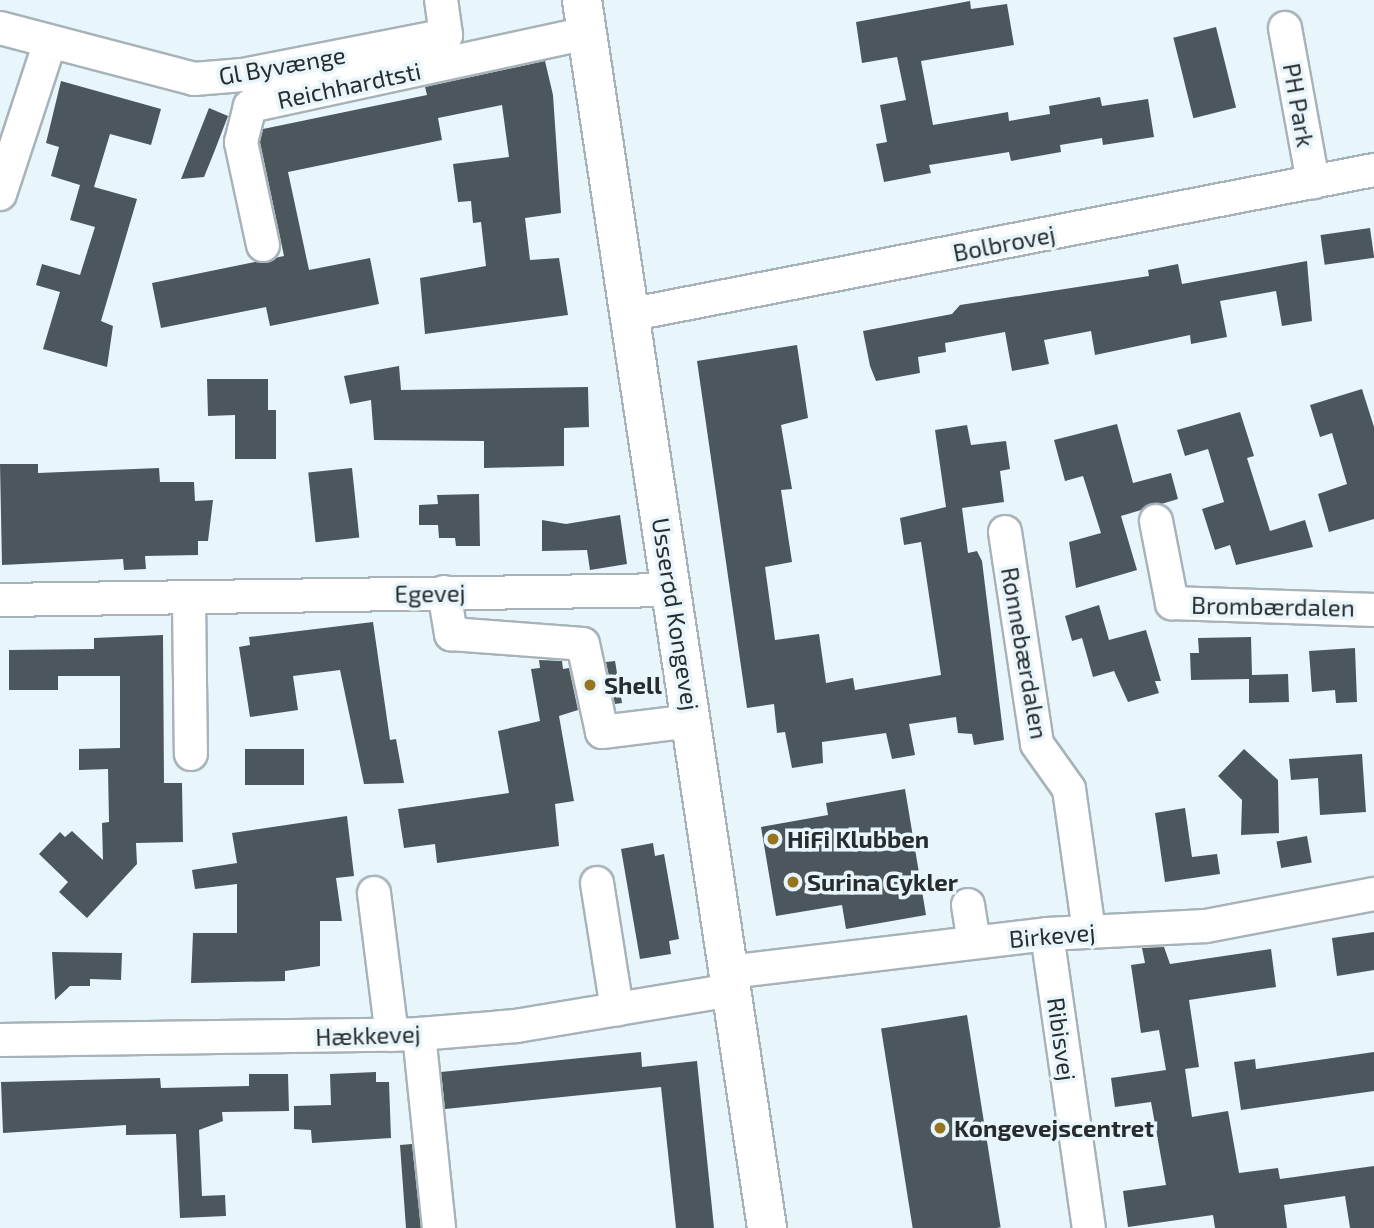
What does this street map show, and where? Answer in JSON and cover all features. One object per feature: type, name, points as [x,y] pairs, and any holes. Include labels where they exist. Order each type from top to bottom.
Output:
[{"type":"main road","name":"Usserød Kongevej","points":[[584,17],[633,314],[767,1228]]},
{"type":"street","name":"Gl Byvænge","points":[[0,27],[194,79],[243,75],[446,34],[441,0]]},
{"type":"street","name":"Reichhardtsti","points":[[263,246],[241,142],[250,106],[584,17]]},
{"type":"street","name":"PH Park","points":[[1285,28],[1313,182]]},
{"type":"street","points":[[0,194],[50,42]]},
{"type":"street","name":"Bolbrovej","points":[[633,314],[1374,170]]},
{"type":"street","name":"Brombærdalen","points":[[1156,521],[1172,603],[1374,610]]},
{"type":"street","name":"Rønnebærdalen","points":[[1005,533],[1037,744],[1069,789],[1089,931]]},
{"type":"street","name":"Egevej","points":[[0,600],[672,590]]},
{"type":"street","points":[[580,591],[583,644],[601,732],[692,720]]},
{"type":"street","points":[[444,592],[451,634],[583,644]]},
{"type":"street","points":[[189,599],[191,754]]},
{"type":"street","points":[[597,883],[617,1009]]},
{"type":"street","points":[[374,893],[406,1035],[439,1228]]},
{"type":"street","name":"Birkevej","points":[[731,981],[974,942],[1089,931],[1206,926],[1374,894]]},
{"type":"street","points":[[968,905],[974,942]]},
{"type":"street","name":"Ribisvej","points":[[1047,934],[1089,1228]]},
{"type":"street","name":"Hækkevej","points":[[0,1040],[406,1035],[516,1026],[617,1009],[731,981]]},
{"type":"building","points":[[970,1],[971,9],[1007,4],[1014,45],[921,61],[933,125],[1008,112],[1009,121],[1050,114],[1049,106],[1100,97],[1102,106],[1148,99],[1154,137],[1103,145],[1102,138],[1060,145],[1061,152],[1011,161],[1009,152],[929,165],[931,173],[884,182],[876,144],[887,142],[880,105],[906,100],[897,57],[862,63],[856,22]]},
{"type":"building","points":[[1216,27],[1236,108],[1193,118],[1173,38]]},
{"type":"building","points":[[545,61],[553,95],[561,213],[525,218],[530,260],[559,258],[568,315],[425,334],[420,278],[486,266],[481,222],[473,223],[471,201],[458,202],[453,164],[509,157],[502,105],[438,118],[442,140],[288,172],[309,270],[370,258],[379,304],[270,326],[266,307],[161,328],[152,283],[284,256],[260,142],[263,129],[427,95],[425,87]]},
{"type":"building","points":[[61,81],[161,109],[151,145],[110,134],[94,187],[137,199],[101,321],[113,326],[107,367],[43,349],[60,292],[36,285],[42,264],[80,275],[95,227],[70,220],[80,185],[51,176],[59,147],[46,143]]},
{"type":"building","points":[[209,108],[228,116],[213,155],[204,177],[181,179]]},
{"type":"building","points":[[1370,228],[1374,258],[1325,265],[1320,235]]},
{"type":"building","points":[[1307,261],[1312,321],[1282,326],[1276,291],[1220,301],[1227,337],[1191,344],[1190,335],[1095,355],[1091,331],[1044,340],[1049,364],[1012,371],[1005,332],[945,343],[946,352],[918,357],[920,373],[876,381],[863,331],[952,314],[960,305],[1149,276],[1148,270],[1178,264],[1182,284]]},
{"type":"building","points":[[797,345],[808,418],[781,425],[792,489],[781,490],[792,562],[765,567],[775,640],[819,634],[826,683],[853,678],[855,690],[941,675],[921,542],[904,545],[900,518],[946,507],[935,430],[967,425],[971,445],[1006,441],[1010,469],[1000,471],[1004,502],[962,508],[968,553],[977,551],[982,561],[1004,740],[974,745],[972,734],[958,733],[956,717],[909,724],[915,755],[892,759],[886,733],[822,742],[823,763],[792,768],[785,732],[777,733],[774,704],[747,708],[697,361]]},
{"type":"building","points":[[399,366],[401,390],[588,387],[589,427],[564,428],[564,466],[484,468],[484,441],[374,440],[371,400],[350,404],[344,376]]},
{"type":"building","points":[[207,379],[268,379],[268,410],[276,410],[276,459],[235,459],[235,415],[208,416]]},
{"type":"building","points":[[1362,389],[1374,427],[1374,519],[1329,532],[1318,494],[1347,484],[1332,433],[1320,437],[1310,405]]},
{"type":"building","points":[[1240,412],[1254,456],[1247,458],[1270,531],[1305,520],[1313,547],[1236,565],[1230,545],[1215,550],[1202,509],[1224,502],[1208,449],[1185,456],[1177,430]]},
{"type":"building","points":[[1117,424],[1133,483],[1171,473],[1178,499],[1121,516],[1137,570],[1076,588],[1069,542],[1101,533],[1083,476],[1065,481],[1054,440]]},
{"type":"building","points":[[0,464],[38,464],[38,473],[159,468],[160,482],[194,482],[195,501],[213,500],[208,541],[198,541],[198,555],[145,556],[146,569],[124,570],[123,559],[2,565]]},
{"type":"building","points":[[352,468],[359,538],[316,542],[308,473]]},
{"type":"building","points":[[479,494],[480,546],[456,546],[455,538],[439,538],[438,525],[419,525],[419,505],[438,504],[437,495]]},
{"type":"building","points":[[620,515],[627,564],[590,570],[587,550],[542,551],[542,520],[566,524]]},
{"type":"building","points":[[1099,605],[1109,640],[1146,630],[1161,681],[1155,681],[1159,693],[1128,702],[1114,671],[1093,677],[1082,638],[1072,641],[1065,616]]},
{"type":"building","points":[[373,622],[390,740],[396,739],[404,783],[364,784],[340,670],[293,676],[298,710],[250,717],[239,647],[250,645],[249,637]]},
{"type":"building","points":[[163,635],[164,783],[182,783],[183,842],[136,843],[137,864],[87,918],[59,892],[68,882],[39,854],[60,832],[65,837],[72,831],[103,860],[102,823],[109,822],[108,769],[79,770],[79,749],[120,748],[120,676],[58,676],[58,690],[9,690],[9,650],[94,649],[94,638]]},
{"type":"building","points":[[1251,637],[1252,675],[1288,674],[1289,702],[1249,703],[1249,679],[1191,680],[1190,653],[1199,653],[1198,638]]},
{"type":"building","points":[[1355,648],[1357,702],[1336,703],[1335,690],[1312,692],[1309,651]]},
{"type":"building","points":[[539,660],[562,661],[563,669],[569,668],[578,710],[559,716],[574,801],[555,804],[559,846],[437,863],[435,844],[404,848],[398,809],[509,793],[498,731],[540,721],[531,669],[540,668]]},
{"type":"building","points":[[615,661],[622,703],[615,704],[606,662]]},
{"type":"building","points":[[245,749],[304,749],[304,785],[245,785]]},
{"type":"building","points":[[1244,749],[1278,780],[1279,833],[1241,835],[1242,800],[1218,776]]},
{"type":"building","points":[[1362,754],[1366,812],[1320,815],[1318,778],[1291,780],[1289,759]]},
{"type":"building","points":[[905,789],[926,915],[846,929],[842,905],[776,916],[761,827],[828,815],[826,803]]},
{"type":"building","points":[[1185,808],[1192,857],[1217,854],[1220,874],[1165,882],[1155,813]]},
{"type":"building","points":[[347,816],[354,876],[336,878],[342,921],[320,921],[320,966],[285,971],[285,981],[191,983],[193,933],[237,933],[237,884],[195,889],[192,870],[237,863],[232,833]]},
{"type":"building","points":[[1307,836],[1312,863],[1281,868],[1276,841]]},
{"type":"building","points":[[653,843],[655,856],[664,854],[679,939],[669,941],[671,954],[640,959],[621,849]]},
{"type":"building","points":[[1374,932],[1374,970],[1337,976],[1332,938]]},
{"type":"building","points":[[1164,947],[1170,964],[1271,949],[1276,987],[1189,1000],[1199,1067],[1185,1069],[1192,1117],[1228,1111],[1239,1173],[1278,1168],[1280,1179],[1374,1166],[1374,1228],[1350,1228],[1345,1196],[1284,1205],[1287,1228],[1215,1228],[1213,1215],[1128,1227],[1123,1191],[1166,1185],[1151,1102],[1115,1107],[1111,1078],[1166,1070],[1159,1030],[1141,1033],[1131,965],[1145,963],[1142,948]]},
{"type":"building","points":[[52,952],[122,953],[121,980],[90,979],[90,986],[70,986],[55,1000]]},
{"type":"building","name":"Kongevejscentret","points":[[967,1015],[1001,1227],[913,1228],[881,1029]]},
{"type":"building","points":[[641,1052],[642,1067],[697,1061],[714,1228],[676,1228],[661,1087],[445,1109],[441,1072]]},
{"type":"building","points":[[1374,1052],[1374,1091],[1241,1110],[1234,1062],[1255,1059],[1256,1069]]},
{"type":"building","points":[[376,1072],[376,1082],[389,1082],[391,1138],[312,1143],[311,1130],[294,1129],[294,1106],[331,1105],[330,1074]]},
{"type":"building","points":[[249,1074],[288,1074],[289,1111],[222,1112],[223,1121],[199,1130],[202,1196],[225,1195],[226,1216],[180,1218],[176,1134],[126,1135],[126,1125],[3,1133],[1,1082],[160,1078],[161,1088],[249,1086]]},
{"type":"building","points":[[412,1144],[421,1228],[406,1228],[400,1145]]},
{"type":"place","name":"Shell","points":[[590,685]]},
{"type":"place","name":"HiFi Klubben","points":[[773,839]]},
{"type":"place","name":"Surina Cykler","points":[[793,882]]},
{"type":"place","name":"Kongevejscentret","points":[[940,1128]]}]
